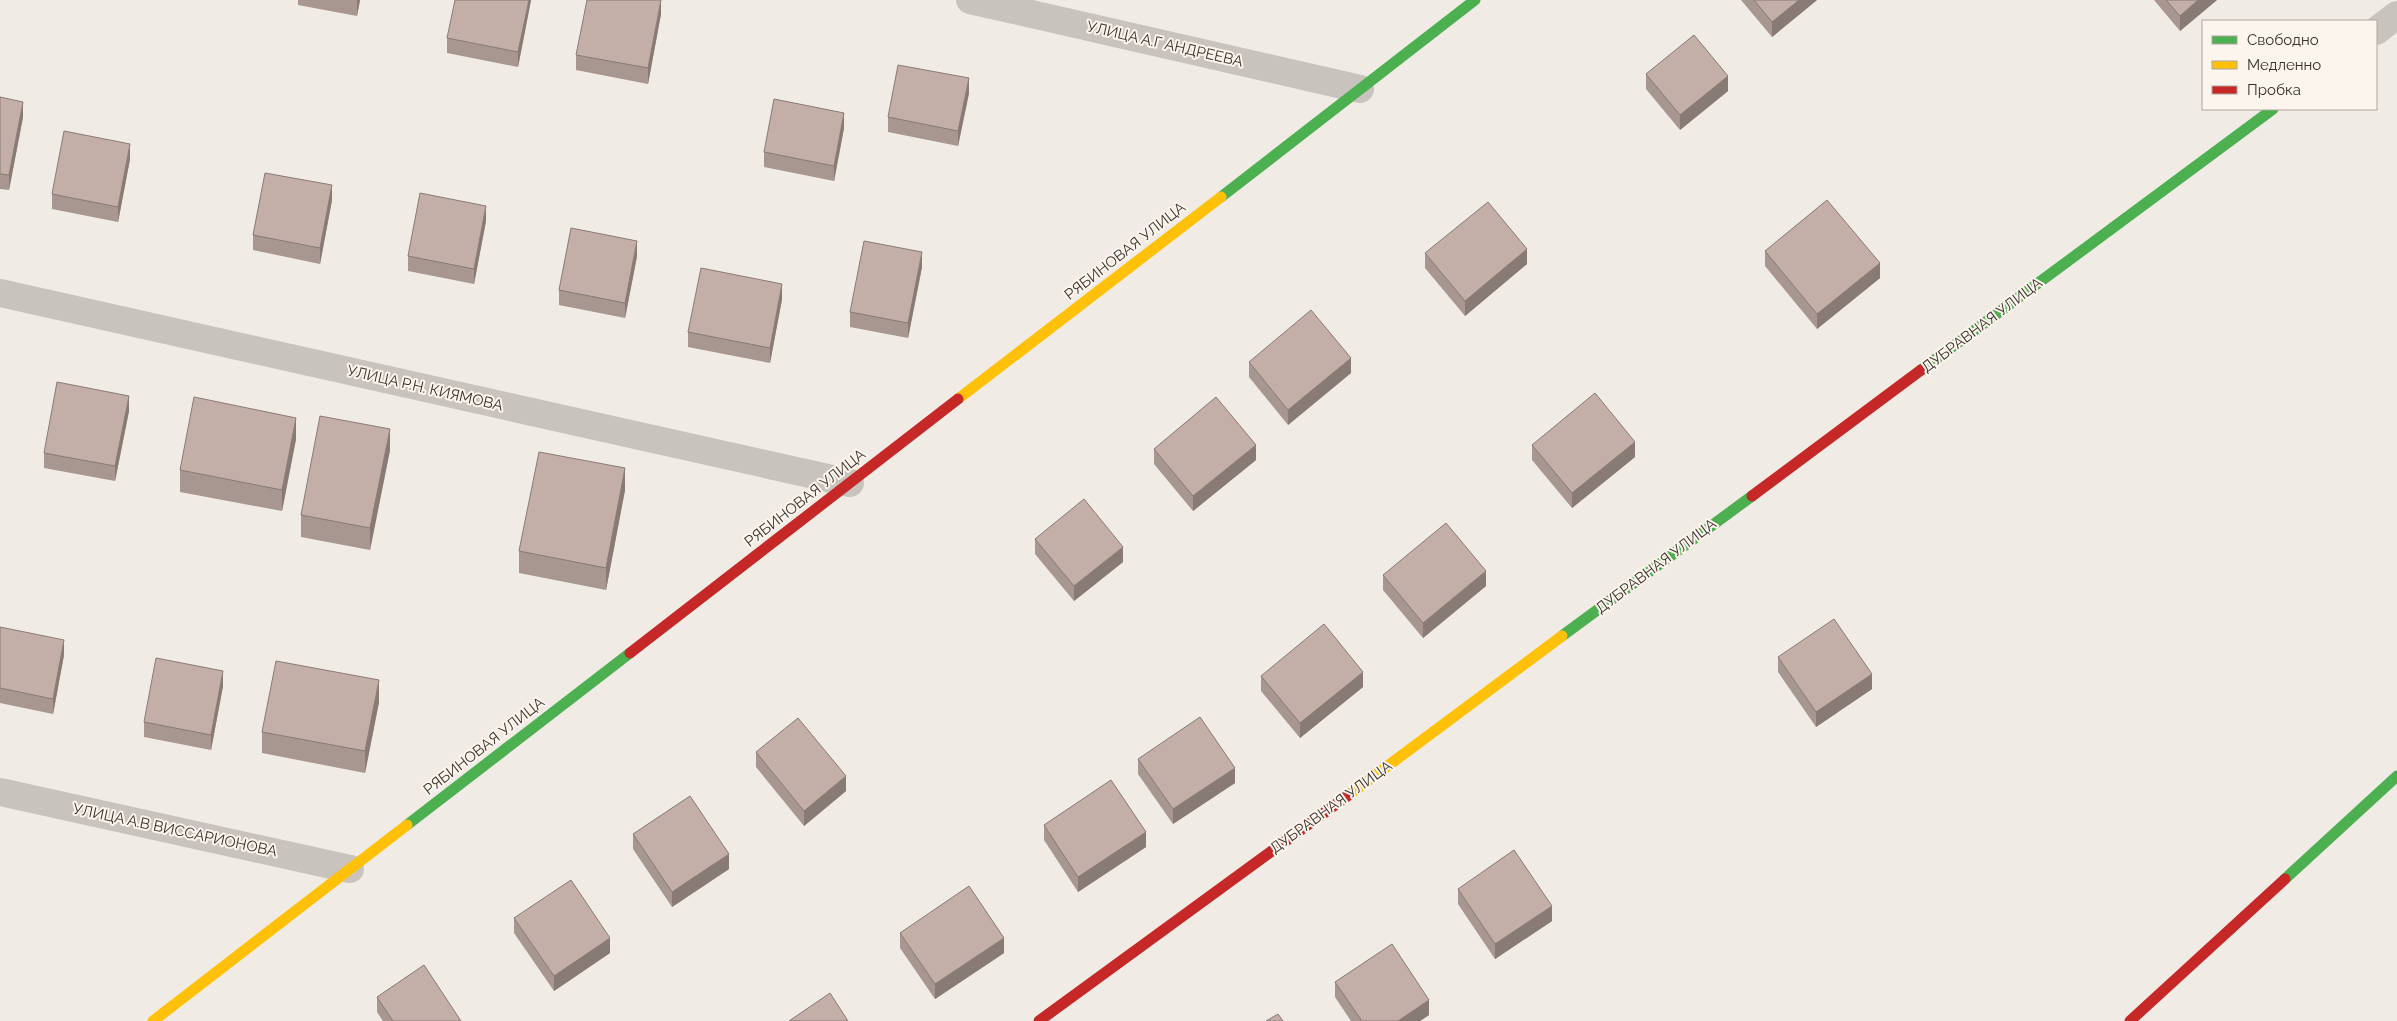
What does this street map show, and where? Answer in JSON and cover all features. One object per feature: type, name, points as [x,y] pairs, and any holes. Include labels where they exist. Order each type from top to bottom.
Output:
[{"type":"street","name":"УЛИЦА А.Г АНДРЕЕВА","points":[[970,0],[1360,89]]},
{"type":"street","name":"РЯБИНОВАЯ УЛИЦА","points":[[153,1021],[1475,0]]},
{"type":"street","points":[[2377,30],[2397,15]]},
{"type":"street","name":"ДУБРАВНАЯ УЛИЦА","points":[[1038,1021],[1351,793],[2272,110]]},
{"type":"street","name":"УЛИЦА Р.Н. КИЯМОВА","points":[[0,293],[850,483]]},
{"type":"street","points":[[2130,1021],[2397,776]]},
{"type":"street","name":"УЛИЦА А.В ВИССАРИОНОВА","points":[[0,792],[350,869]]},
{"type":"building","points":[[455,0],[529,0],[518,52],[447,38]]},
{"type":"building","points":[[587,0],[661,0],[648,68],[576,55]]},
{"type":"building","points":[[1754,0],[1799,0],[1772,22]]},
{"type":"building","points":[[2166,0],[2198,0],[2180,16]]},
{"type":"building","points":[[1694,35],[1728,76],[1680,115],[1646,74]]},
{"type":"building","points":[[898,65],[969,78],[958,131],[888,117]]},
{"type":"building","points":[[0,97],[23,102],[9,175],[0,174]]},
{"type":"building","points":[[774,99],[844,113],[834,166],[764,152]]},
{"type":"building","points":[[64,131],[130,144],[118,207],[52,194]]},
{"type":"building","points":[[265,173],[332,185],[320,248],[253,235]]},
{"type":"building","points":[[420,193],[486,206],[474,269],[408,256]]},
{"type":"building","points":[[1827,200],[1880,263],[1817,314],[1765,251]]},
{"type":"building","points":[[1488,202],[1527,249],[1465,301],[1425,253]]},
{"type":"building","points":[[571,228],[637,241],[625,303],[559,290]]},
{"type":"building","points":[[864,241],[922,252],[908,323],[850,312]]},
{"type":"building","points":[[701,268],[782,284],[770,348],[688,332]]},
{"type":"building","points":[[1311,310],[1351,358],[1288,410],[1249,362]]},
{"type":"building","points":[[57,382],[129,396],[115,466],[44,453]]},
{"type":"building","points":[[1595,393],[1635,442],[1572,493],[1532,445]]},
{"type":"building","points":[[194,397],[296,418],[282,490],[180,470]]},
{"type":"building","points":[[1216,397],[1256,445],[1193,496],[1154,449]]},
{"type":"building","points":[[320,416],[390,429],[370,528],[301,515]]},
{"type":"building","points":[[539,452],[625,468],[606,568],[519,551]]},
{"type":"building","points":[[1084,499],[1123,547],[1074,586],[1035,539]]},
{"type":"building","points":[[1446,523],[1486,571],[1423,623],[1383,575]]},
{"type":"building","points":[[1834,619],[1872,674],[1816,712],[1778,657]]},
{"type":"building","points":[[1324,624],[1363,672],[1300,723],[1261,676]]},
{"type":"building","points":[[0,627],[64,640],[53,699],[0,688]]},
{"type":"building","points":[[156,658],[223,671],[211,735],[144,722]]},
{"type":"building","points":[[276,661],[379,680],[365,751],[262,732]]},
{"type":"building","points":[[1200,717],[1235,768],[1173,809],[1138,759]]},
{"type":"building","points":[[798,718],[846,776],[804,811],[756,752]]},
{"type":"building","points":[[1111,780],[1146,832],[1078,877],[1044,825]]},
{"type":"building","points":[[690,796],[729,854],[672,892],[633,834]]},
{"type":"building","points":[[1514,850],[1552,906],[1495,944],[1458,889]]},
{"type":"building","points":[[571,880],[610,938],[554,976],[514,918]]},
{"type":"building","points":[[969,886],[1004,938],[935,984],[900,933]]},
{"type":"building","points":[[1392,944],[1429,1000],[1398,1021],[1362,1021],[1335,982]]},
{"type":"building","points":[[424,965],[461,1021],[393,1021],[377,997]]},
{"type":"building","points":[[830,993],[848,1021],[789,1021]]},
{"type":"building","points":[[1278,1014],[1283,1021],[1266,1021]]},
{"type":"traffic: fast","points":[[1221,197],[1475,0]]},
{"type":"traffic: fast","points":[[1921,370],[2272,110]]},
{"type":"traffic: fast","points":[[1562,636],[1752,496]]},
{"type":"traffic: fast","points":[[407,825],[630,653]]},
{"type":"traffic: fast","points":[[2285,879],[2397,776]]},
{"type":"traffic: slow","points":[[958,399],[1221,197]]},
{"type":"traffic: slow","points":[[1350,794],[1562,636]]},
{"type":"traffic: slow","points":[[153,1021],[407,825]]},
{"type":"traffic: jam","points":[[1752,496],[1921,370]]},
{"type":"traffic: jam","points":[[630,653],[958,399]]},
{"type":"traffic: jam","points":[[1039,1021],[1350,794]]},
{"type":"traffic: jam","points":[[2130,1021],[2285,879]]}]
